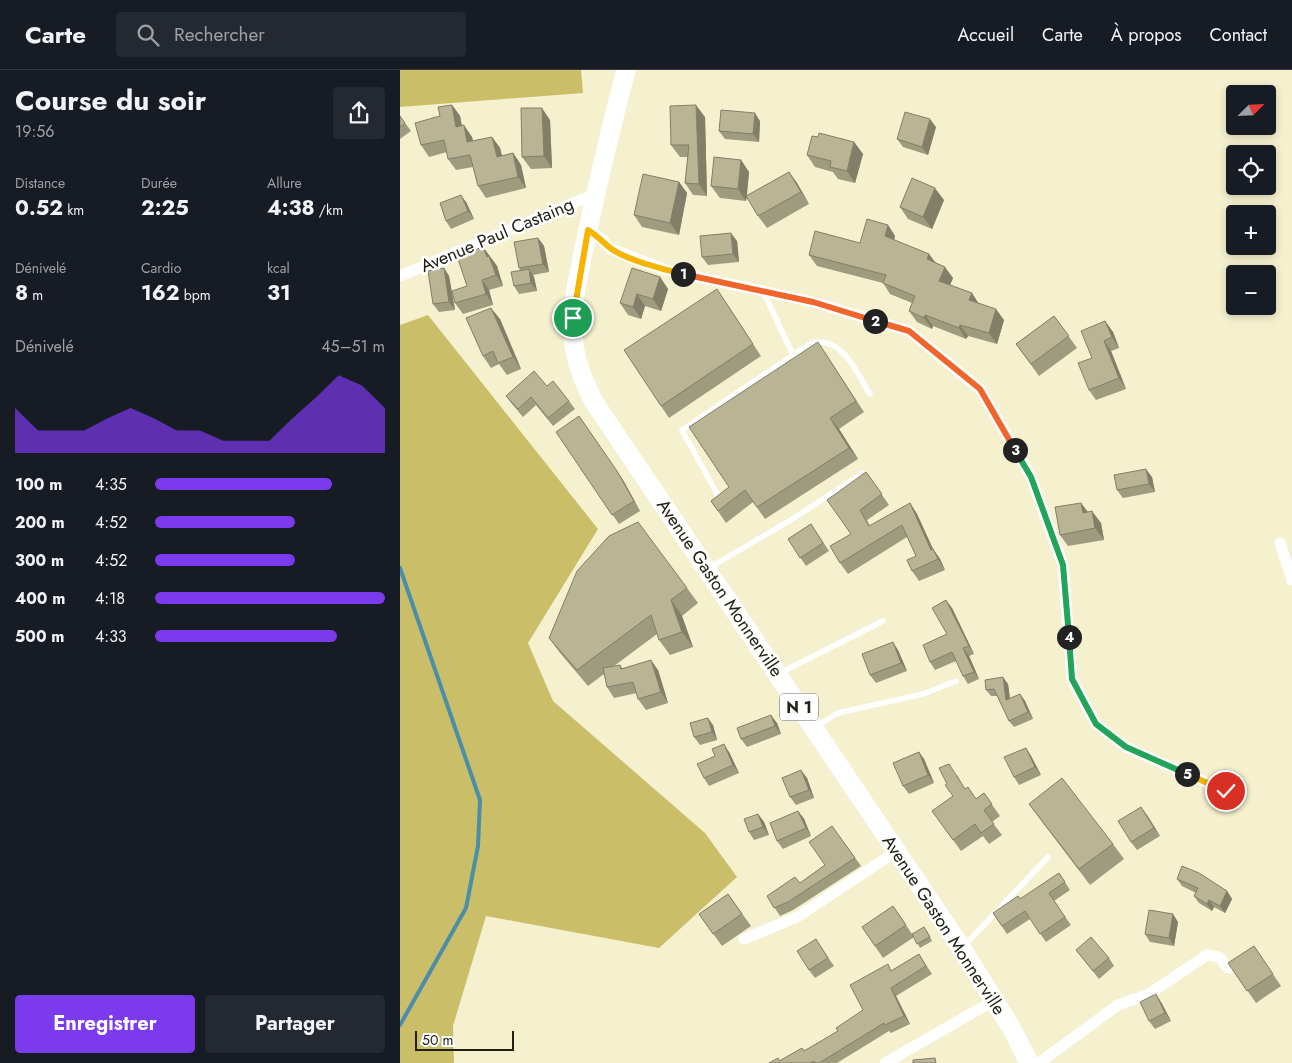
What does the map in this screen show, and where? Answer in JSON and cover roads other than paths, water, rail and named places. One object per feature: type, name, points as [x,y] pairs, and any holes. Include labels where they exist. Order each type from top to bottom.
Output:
[{"type":"main road","name":"Avenue Gaston Monnerville","points":[[626,70],[595,194],[573,318],[574,349],[579,368],[594,402],[962,948],[995,1000],[1029,1063]]},
{"type":"street","name":"Avenue Paul Castaing","points":[[400,276],[595,194]]},
{"type":"street","points":[[588,230],[603,240],[609,248],[639,261],[692,276],[813,302],[909,331],[980,389],[1031,477],[1063,565],[1072,679],[1096,724],[1126,747],[1226,791]]},
{"type":"street","points":[[1280,543],[1292,580]]},
{"type":"street","points":[[744,940],[811,909],[897,852]]},
{"type":"street","points":[[1039,1063],[1118,1005],[1149,994],[1207,955],[1219,957],[1228,968]]},
{"type":"street","points":[[885,1063],[995,1000]]},
{"type":"lane","points":[[763,291],[793,355]]},
{"type":"lane","points":[[722,502],[682,430],[793,355],[814,343],[834,345],[844,353],[870,394]]},
{"type":"lane","points":[[707,569],[794,518],[863,473]]},
{"type":"lane","points":[[778,674],[883,621]]},
{"type":"lane","points":[[814,728],[838,713],[923,694],[956,681]]},
{"type":"lane","points":[[962,948],[1048,857]]},
{"type":"waterway","points":[[400,568],[480,800],[478,846],[466,908],[400,1025]]}]
